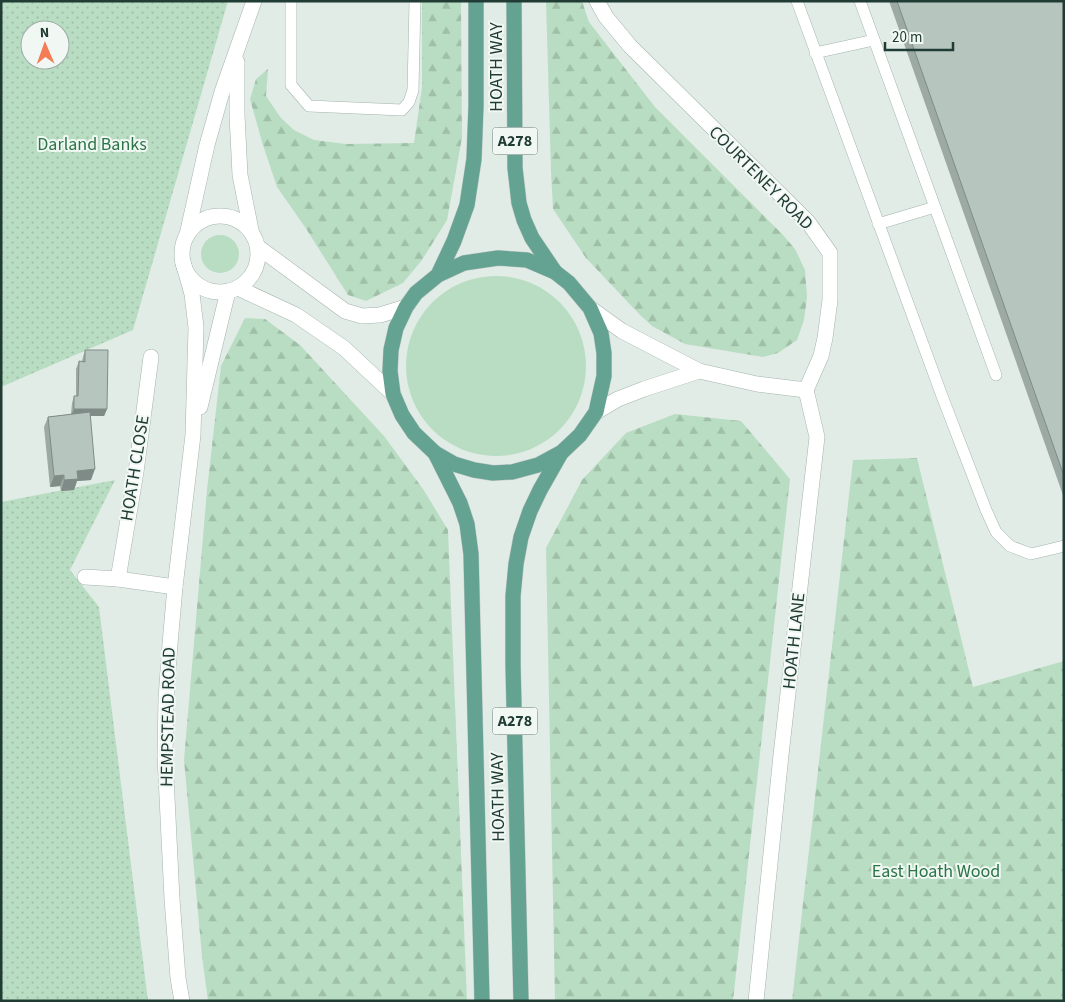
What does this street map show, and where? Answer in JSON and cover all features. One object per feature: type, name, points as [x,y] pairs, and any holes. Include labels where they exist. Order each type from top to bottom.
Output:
[{"type":"main road","name":"HOATH WAY","points":[[438,275],[454,241],[467,205],[474,159],[476,1]]},
{"type":"main road","name":"HOATH WAY","points":[[514,1],[516,168],[519,203],[532,238],[555,272]]},
{"type":"main road","points":[[498,258],[527,260],[555,272],[569,284],[590,308],[601,334],[604,353],[604,376],[596,412],[580,434],[562,452],[538,465],[512,472],[493,473],[454,464],[435,453],[414,433],[402,415],[393,394],[390,371],[391,350],[396,328],[406,308],[416,293],[438,275],[464,263],[498,258]]},
{"type":"main road","name":"HOATH WAY","points":[[521,1001],[513,596],[521,537],[540,490],[562,452]]},
{"type":"main road","name":"HOATH WAY","points":[[435,453],[460,503],[467,524],[471,554],[482,1001]]},
{"type":"street","points":[[237,48],[237,115],[240,175],[250,230],[258,247],[258,262],[249,279],[233,289],[212,291],[202,287],[190,277],[183,262],[182,249],[222,92],[237,48],[254,1]]},
{"type":"street","name":"COURTENEY ROAD","points":[[597,1],[606,17],[630,46],[808,222],[830,253],[830,300],[825,338],[821,356],[806,390]]},
{"type":"street","points":[[187,235],[201,221],[213,216],[226,216],[239,220],[250,230]]},
{"type":"street","points":[[258,247],[345,312],[362,316],[380,315],[406,308]]},
{"type":"street","name":"HEMPSTEAD ROAD","points":[[182,1001],[178,978],[172,899],[165,756],[166,698],[175,587],[193,435],[196,327],[192,294],[183,262]]},
{"type":"street","points":[[233,289],[296,315],[344,348],[393,394]]},
{"type":"street","name":"HEMPSTEAD ROAD","points":[[193,435],[233,289]]},
{"type":"street","points":[[590,308],[622,331],[699,372],[757,384],[806,390]]},
{"type":"street","name":"HOATH CLOSE","points":[[118,579],[136,472],[152,357]]},
{"type":"street","points":[[596,412],[618,398],[699,372]]},
{"type":"street","name":"HOATH LANE","points":[[756,1001],[781,755],[817,437],[806,390]]},
{"type":"street","points":[[85,577],[118,579],[175,587]]},
{"type":"lane","points":[[291,1],[290,86],[310,106],[402,110],[410,102],[413,90],[415,1]]},
{"type":"lane","points":[[796,1],[942,396],[996,532],[1010,546],[1031,554],[1064,546]]},
{"type":"lane","points":[[860,1],[996,374]]},
{"type":"lane","points":[[816,53],[874,40]]},
{"type":"lane","points":[[878,224],[935,207]]},
{"type":"green space","name":"Darland Banks","points":[[1,1],[228,1],[133,330],[1,387]]},
{"type":"green space","points":[[422,1],[461,1],[462,138],[447,220],[422,260],[403,283],[366,301],[348,295],[277,187],[250,99],[256,79],[268,69],[266,96],[281,118],[294,130],[314,140],[346,144],[414,143],[422,87]]},
{"type":"green space","points":[[546,1],[582,1],[589,22],[655,107],[795,249],[805,270],[807,297],[804,320],[797,340],[778,353],[763,357],[685,344],[652,326],[586,258],[553,209]]},
{"type":"green space","points":[[220,235],[227,236],[233,241],[238,247],[238,261],[233,267],[227,272],[220,273],[213,272],[207,267],[202,261],[201,254],[202,247],[207,241],[213,236]]},
{"type":"green space","points":[[505,276],[514,277],[539,286],[560,302],[576,323],[585,348],[585,384],[576,409],[560,430],[539,446],[531,449],[514,455],[487,456],[478,455],[453,446],[426,423],[416,409],[407,384],[406,357],[407,348],[416,323],[439,296],[453,286],[478,277]]},
{"type":"green space","points":[[245,318],[265,319],[300,345],[384,436],[423,489],[448,530],[467,1001],[208,1001],[202,956],[184,760],[207,490],[221,366]]},
{"type":"green space","points":[[675,414],[741,421],[790,479],[733,1001],[555,1001],[546,548],[582,480],[626,433]]},
{"type":"green space","name":"East Hoath Wood","points":[[917,458],[973,687],[1064,661],[1064,1001],[792,1001],[853,460]]},
{"type":"green space","points":[[115,480],[70,570],[99,607],[148,1001],[1,1001],[1,502]]},
{"type":"building","points":[[897,1],[1064,1],[1064,476]]},
{"type":"building","points":[[85,350],[108,350],[107,409],[74,409],[74,396],[78,396],[79,361],[85,362]]},
{"type":"building","points":[[90,412],[95,469],[77,471],[78,479],[64,480],[64,475],[54,476],[48,417]]}]
